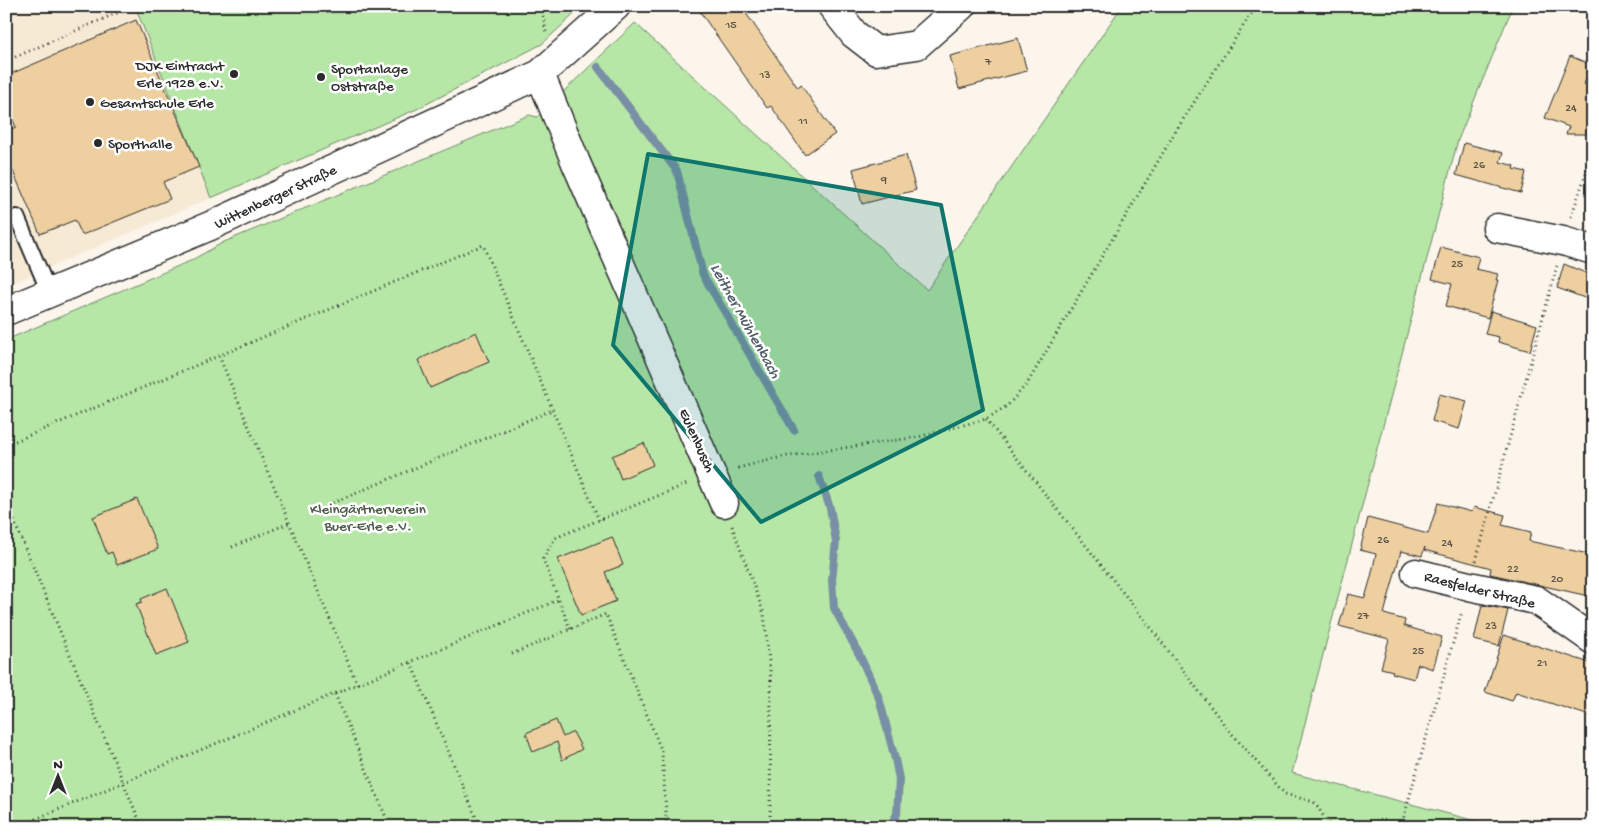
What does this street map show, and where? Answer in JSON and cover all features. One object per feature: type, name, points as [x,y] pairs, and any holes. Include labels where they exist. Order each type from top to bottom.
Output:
[{"type":"street","name":"Wittenberger Straße","points":[[6,311],[210,226],[540,74],[616,6]]},
{"type":"street","points":[[832,6],[854,34],[876,51],[918,45],[961,6]]},
{"type":"street","name":"Eulenbusch","points":[[540,74],[724,503]]},
{"type":"street","points":[[1497,228],[1564,241],[1593,250]]},
{"type":"street","name":"Raesfelder Straße","points":[[1416,573],[1536,600],[1593,640]]},
{"type":"lane","points":[[17,217],[49,292]]},
{"type":"path","points":[[6,61],[134,6]]},
{"type":"path","points":[[570,630],[543,559],[555,538],[689,482],[713,474],[782,458],[918,438],[986,419],[1006,406],[1026,384],[1177,129],[1256,6]]},
{"type":"path","points":[[1401,827],[1564,241],[1593,153]]},
{"type":"path","points":[[6,445],[482,245],[599,520]]},
{"type":"path","points":[[219,356],[357,684]]},
{"type":"path","points":[[328,504],[552,410]]},
{"type":"path","points":[[986,419],[1146,620],[1226,727],[1285,794],[1314,802],[1331,827]]},
{"type":"path","points":[[6,502],[142,827]]},
{"type":"path","points":[[724,503],[764,614],[771,680],[770,827]]},
{"type":"path","points":[[232,547],[289,523]]},
{"type":"path","points":[[17,827],[558,600]]},
{"type":"path","points":[[512,654],[606,614],[662,752],[667,827]]},
{"type":"path","points":[[411,663],[480,827]]},
{"type":"path","points":[[334,694],[390,827]]},
{"type":"highlighted area","points":[[648,154],[941,205],[983,410],[761,522],[613,345]]},
{"type":"shaded area","name":"Gesamtschule Erle","points":[[6,6],[135,6],[211,198],[6,286]]},
{"type":"green space","name":"Sportanlage Oststraße","points":[[135,6],[583,6],[542,44],[417,109],[211,198]]},
{"type":"green space","name":"Kleingärtnerverein Buer-Erle e.V.","points":[[1122,6],[1513,6],[1458,140],[1292,773],[1499,827],[6,827],[6,340],[190,261],[224,242],[529,115],[537,117],[635,23],[927,290]]},
{"type":"building","points":[[696,6],[741,6],[798,88],[801,85],[835,134],[805,155],[771,106],[767,108]]},
{"type":"building","name":"Gesamtschule Erle","points":[[136,20],[199,167],[163,182],[170,199],[82,235],[75,220],[40,234],[6,155],[6,132],[16,127],[6,104],[6,76]]},
{"type":"building","points":[[1018,38],[1027,71],[959,89],[950,56]]},
{"type":"building","points":[[1570,56],[1592,65],[1584,84],[1593,88],[1593,117],[1586,134],[1566,134],[1569,127],[1545,118]]},
{"type":"building","points":[[1464,143],[1503,153],[1500,162],[1515,166],[1514,169],[1526,172],[1521,193],[1456,175]]},
{"type":"building","points":[[906,155],[916,190],[862,204],[853,169]]},
{"type":"building","points":[[1441,247],[1479,257],[1476,269],[1498,274],[1488,318],[1446,306],[1452,284],[1432,279]]},
{"type":"building","points":[[1564,264],[1593,276],[1593,301],[1557,288]]},
{"type":"building","points":[[1491,311],[1537,325],[1530,351],[1498,342],[1499,337],[1485,334]]},
{"type":"building","points":[[476,332],[489,362],[430,388],[418,360]]},
{"type":"building","points":[[1439,394],[1467,401],[1459,429],[1432,421]]},
{"type":"building","points":[[644,443],[653,465],[621,479],[612,456]]},
{"type":"building","points":[[137,499],[158,549],[117,565],[112,552],[107,554],[93,517]]},
{"type":"building","points":[[1438,503],[1472,512],[1474,507],[1505,515],[1502,525],[1531,532],[1529,541],[1593,555],[1593,597],[1490,574],[1491,568],[1424,550],[1422,556],[1401,551],[1384,614],[1405,620],[1404,626],[1442,637],[1433,669],[1418,664],[1414,679],[1392,673],[1393,671],[1381,668],[1389,639],[1339,626],[1348,594],[1365,598],[1371,577],[1376,554],[1360,550],[1368,518],[1428,534]]},
{"type":"building","points":[[612,537],[623,565],[605,572],[616,601],[581,615],[558,559]]},
{"type":"building","points":[[167,588],[189,642],[156,655],[136,604],[142,602],[141,599]]},
{"type":"building","points":[[1482,605],[1508,610],[1499,646],[1474,640]]},
{"type":"building","points":[[1504,635],[1593,664],[1593,717],[1516,692],[1512,701],[1485,692]]},
{"type":"building","points":[[556,720],[563,737],[573,732],[582,749],[562,760],[557,742],[533,752],[526,733]]},
{"type":"waterway","name":"Leither Mühlenbach","points":[[598,67],[677,171],[703,275],[794,430]]},
{"type":"waterway","name":"Leither Mühlenbach","points":[[819,476],[830,508],[836,541],[832,580],[834,608],[859,654],[879,698],[895,759],[899,779],[897,814],[890,827]]},
{"type":"place","name":"DJK Eintracht Erle 1928 e.V.","points":[[234,74]]},
{"type":"place","name":"Sportanlage Oststraße","points":[[321,77]]},
{"type":"place","name":"Gesamtschule Erle","points":[[90,102]]},
{"type":"place","name":"Sporthalle","points":[[98,143]]}]
